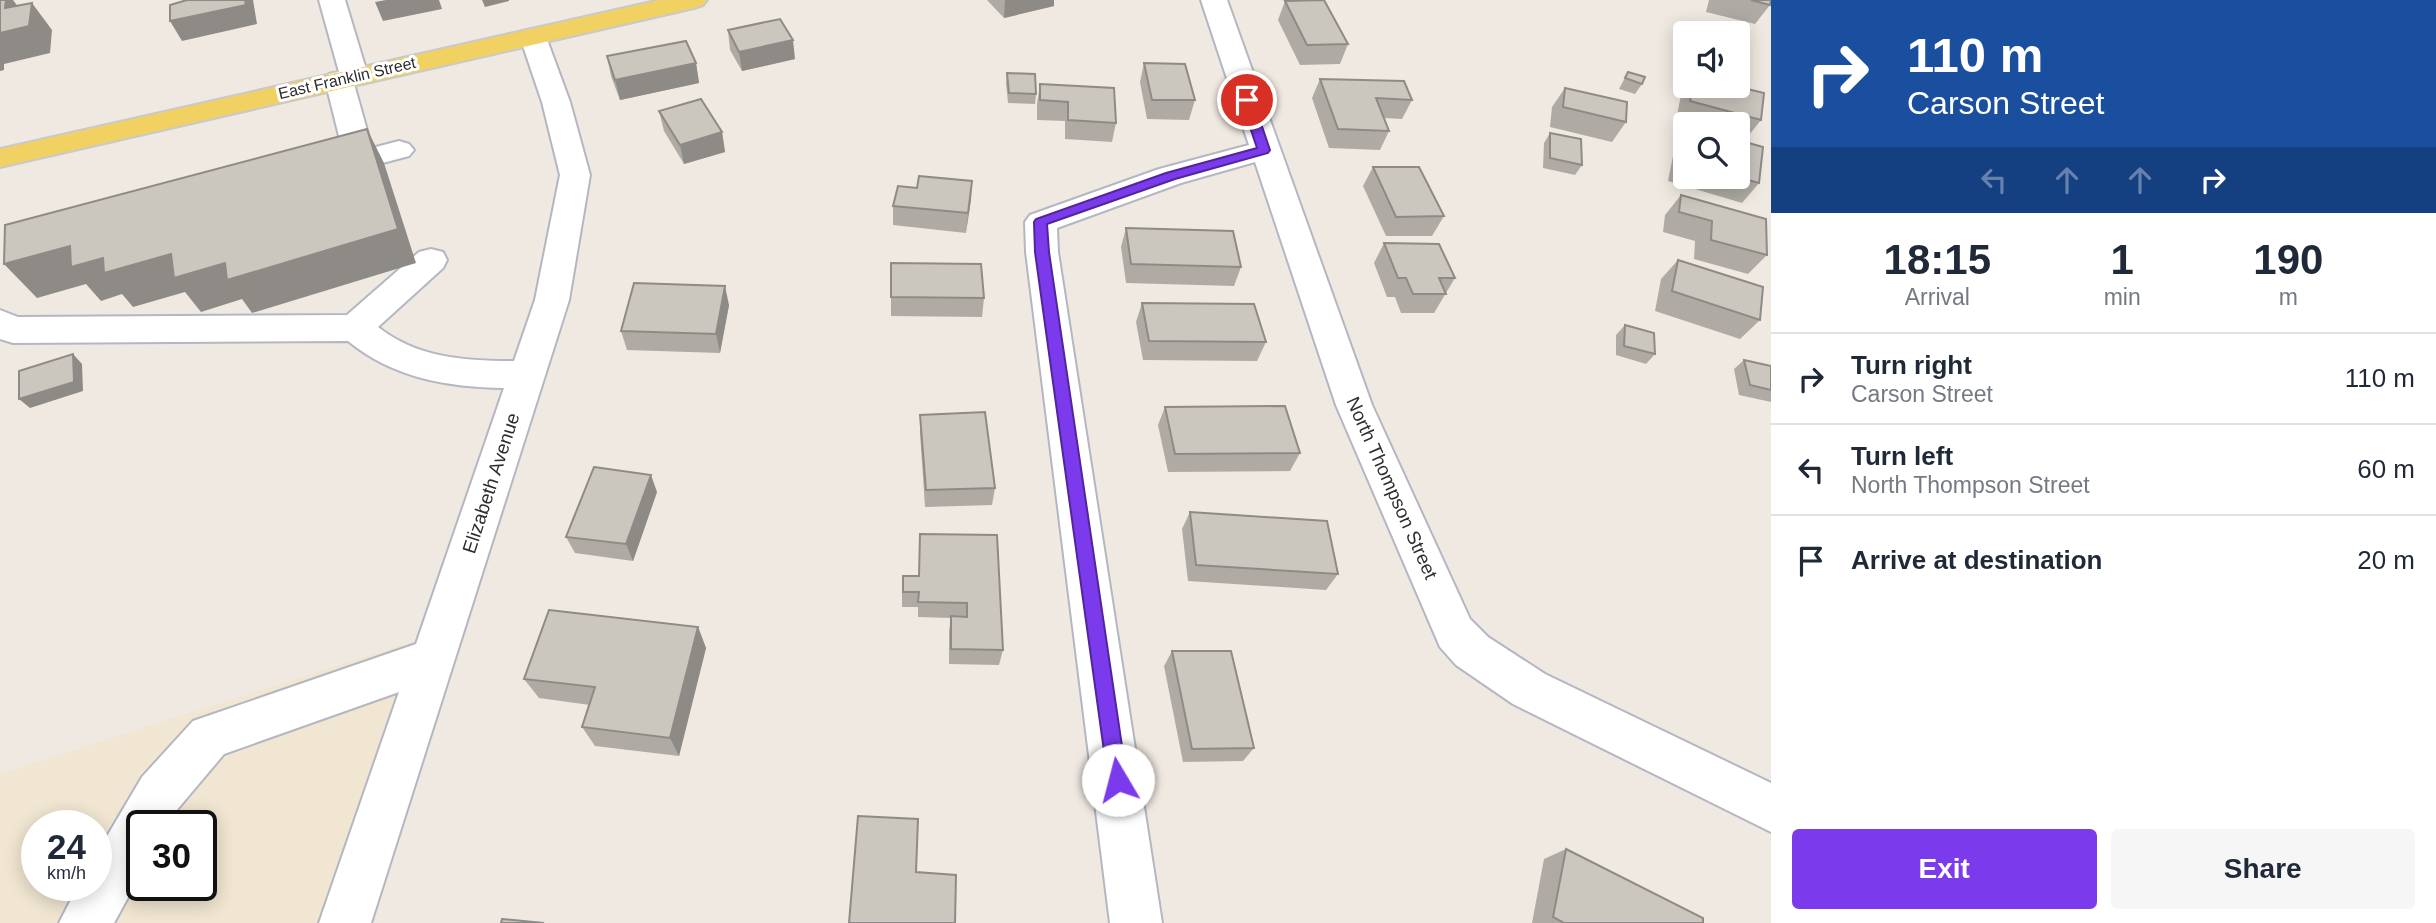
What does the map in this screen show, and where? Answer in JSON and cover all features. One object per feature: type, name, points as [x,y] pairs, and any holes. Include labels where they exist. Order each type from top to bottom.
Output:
[{"type":"main road","name":"East Franklin Street","points":[[0,158],[694,0]]},
{"type":"street","points":[[332,0],[360,160],[399,150]]},
{"type":"street","name":"North Thompson Street","points":[[1214,0],[1354,405],[1455,633],[1472,651],[1529,689],[1771,808]]},
{"type":"street","name":"Elizabeth Avenue","points":[[345,923],[552,300],[575,175],[556,102],[533,37]]},
{"type":"street","points":[[1136,923],[1042,252],[1041,222],[1170,176],[1264,150]]},
{"type":"street","points":[[355,328],[431,260]]},
{"type":"street","points":[[0,323],[13,330],[355,328],[387,352],[441,370],[478,375],[527,375]]},
{"type":"street","points":[[85,923],[159,794],[209,737],[433,659]]},
{"type":"shaded area","points":[[414,641],[319,923],[0,923],[0,774]]},
{"type":"building","points":[[0,0],[6,0],[5,8],[32,3],[29,26],[0,33]]},
{"type":"building","points":[[187,0],[245,0],[246,5],[170,21],[170,5]]},
{"type":"building","points":[[1324,0],[1348,44],[1307,45],[1285,1]]},
{"type":"building","points":[[1751,0],[1771,0],[1770,5]]},
{"type":"building","points":[[780,19],[793,40],[739,52],[728,30]]},
{"type":"building","points":[[686,41],[696,63],[615,80],[607,56]]},
{"type":"building","points":[[1144,63],[1185,64],[1195,100],[1152,100]]},
{"type":"building","points":[[1628,72],[1645,77],[1642,84],[1625,78]]},
{"type":"building","points":[[1007,73],[1035,74],[1036,94],[1009,93]]},
{"type":"building","points":[[1320,79],[1404,81],[1412,100],[1376,98],[1389,131],[1338,129]]},
{"type":"building","points":[[1040,84],[1114,88],[1116,123],[1068,120],[1068,102],[1040,100]]},
{"type":"building","points":[[1565,88],[1627,102],[1626,122],[1563,107]]},
{"type":"building","points":[[1750,90],[1764,93],[1761,120],[1750,117],[1750,112],[1731,112],[1690,101],[1691,98],[1750,98]]},
{"type":"building","points":[[701,99],[722,132],[680,145],[659,111]]},
{"type":"building","points":[[367,129],[398,229],[227,280],[225,263],[174,278],[171,254],[104,273],[103,258],[71,267],[70,246],[4,264],[5,225]]},
{"type":"building","points":[[1550,133],[1581,139],[1582,165],[1550,158]]},
{"type":"building","points":[[1750,143],[1763,147],[1759,183],[1750,181]]},
{"type":"building","points":[[1373,167],[1419,167],[1444,216],[1396,217]]},
{"type":"building","points":[[919,176],[972,181],[968,213],[893,206],[898,186],[917,188]]},
{"type":"building","points":[[1681,195],[1766,219],[1767,255],[1711,240],[1712,221],[1679,212]]},
{"type":"building","points":[[1126,228],[1233,231],[1241,267],[1131,264]]},
{"type":"building","points":[[1384,243],[1439,244],[1455,278],[1439,278],[1446,294],[1413,294],[1406,278],[1398,278]]},
{"type":"building","points":[[1678,260],[1763,287],[1760,320],[1672,291]]},
{"type":"building","points":[[891,263],[981,264],[984,298],[891,297]]},
{"type":"building","points":[[634,283],[725,286],[716,334],[621,331]]},
{"type":"building","points":[[1142,303],[1254,304],[1266,342],[1149,341]]},
{"type":"building","points":[[1625,325],[1654,333],[1655,354],[1624,346]]},
{"type":"building","points":[[73,354],[74,382],[19,399],[19,371]]},
{"type":"building","points":[[1744,360],[1771,366],[1771,390],[1750,385]]},
{"type":"building","points":[[1285,406],[1300,453],[1175,454],[1165,407]]},
{"type":"building","points":[[985,412],[995,488],[926,490],[920,415]]},
{"type":"building","points":[[594,467],[651,475],[626,544],[566,537]]},
{"type":"building","points":[[1190,512],[1327,521],[1338,574],[1196,565]]},
{"type":"building","points":[[920,534],[997,535],[1003,650],[951,649],[951,616],[967,617],[967,603],[918,602],[919,592],[903,592],[903,576],[919,576]]},
{"type":"building","points":[[549,610],[698,627],[670,738],[582,727],[595,687],[524,679]]},
{"type":"building","points":[[1172,651],[1231,651],[1254,748],[1192,749]]},
{"type":"building","points":[[858,816],[918,819],[916,872],[956,875],[955,923],[849,923]]},
{"type":"building","points":[[1566,849],[1703,918],[1703,923],[1564,923],[1553,917]]},
{"type":"building","points":[[502,919],[544,923],[501,923]]},
{"type":"route","points":[[1118,780],[1042,252],[1041,222],[1170,176],[1264,150],[1247,100]]}]
